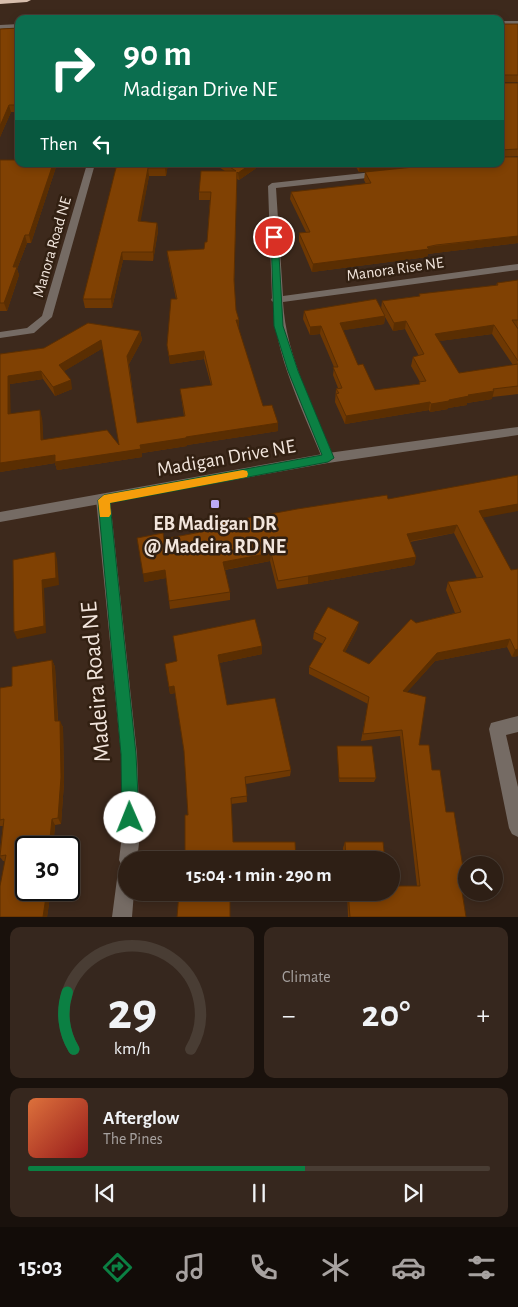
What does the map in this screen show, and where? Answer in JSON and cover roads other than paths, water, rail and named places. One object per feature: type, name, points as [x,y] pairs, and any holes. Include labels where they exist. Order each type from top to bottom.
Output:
[{"type":"highway","points":[[0,2],[28,0]]},
{"type":"street","points":[[504,22],[518,22]]},
{"type":"street","points":[[0,27],[15,26]]},
{"type":"street","name":"Manora Road NE","points":[[0,335],[30,331],[47,317],[90,167]]},
{"type":"street","points":[[328,458],[293,371],[279,326],[276,300],[272,186],[391,172]]},
{"type":"street","name":"Manora Rise NE","points":[[276,300],[518,267]]},
{"type":"street","name":"Madigan Drive NE","points":[[0,516],[104,500],[328,458],[518,431]]},
{"type":"street","name":"Madeira Road NE","points":[[104,500],[129,754],[131,835],[129,851]]},
{"type":"street","points":[[518,724],[497,729],[518,828]]},
{"type":"street","points":[[122,917],[124,901]]},
{"type":"place","name":"EB Madigan DR @ Madeira RD NE","points":[[215,504]]}]
